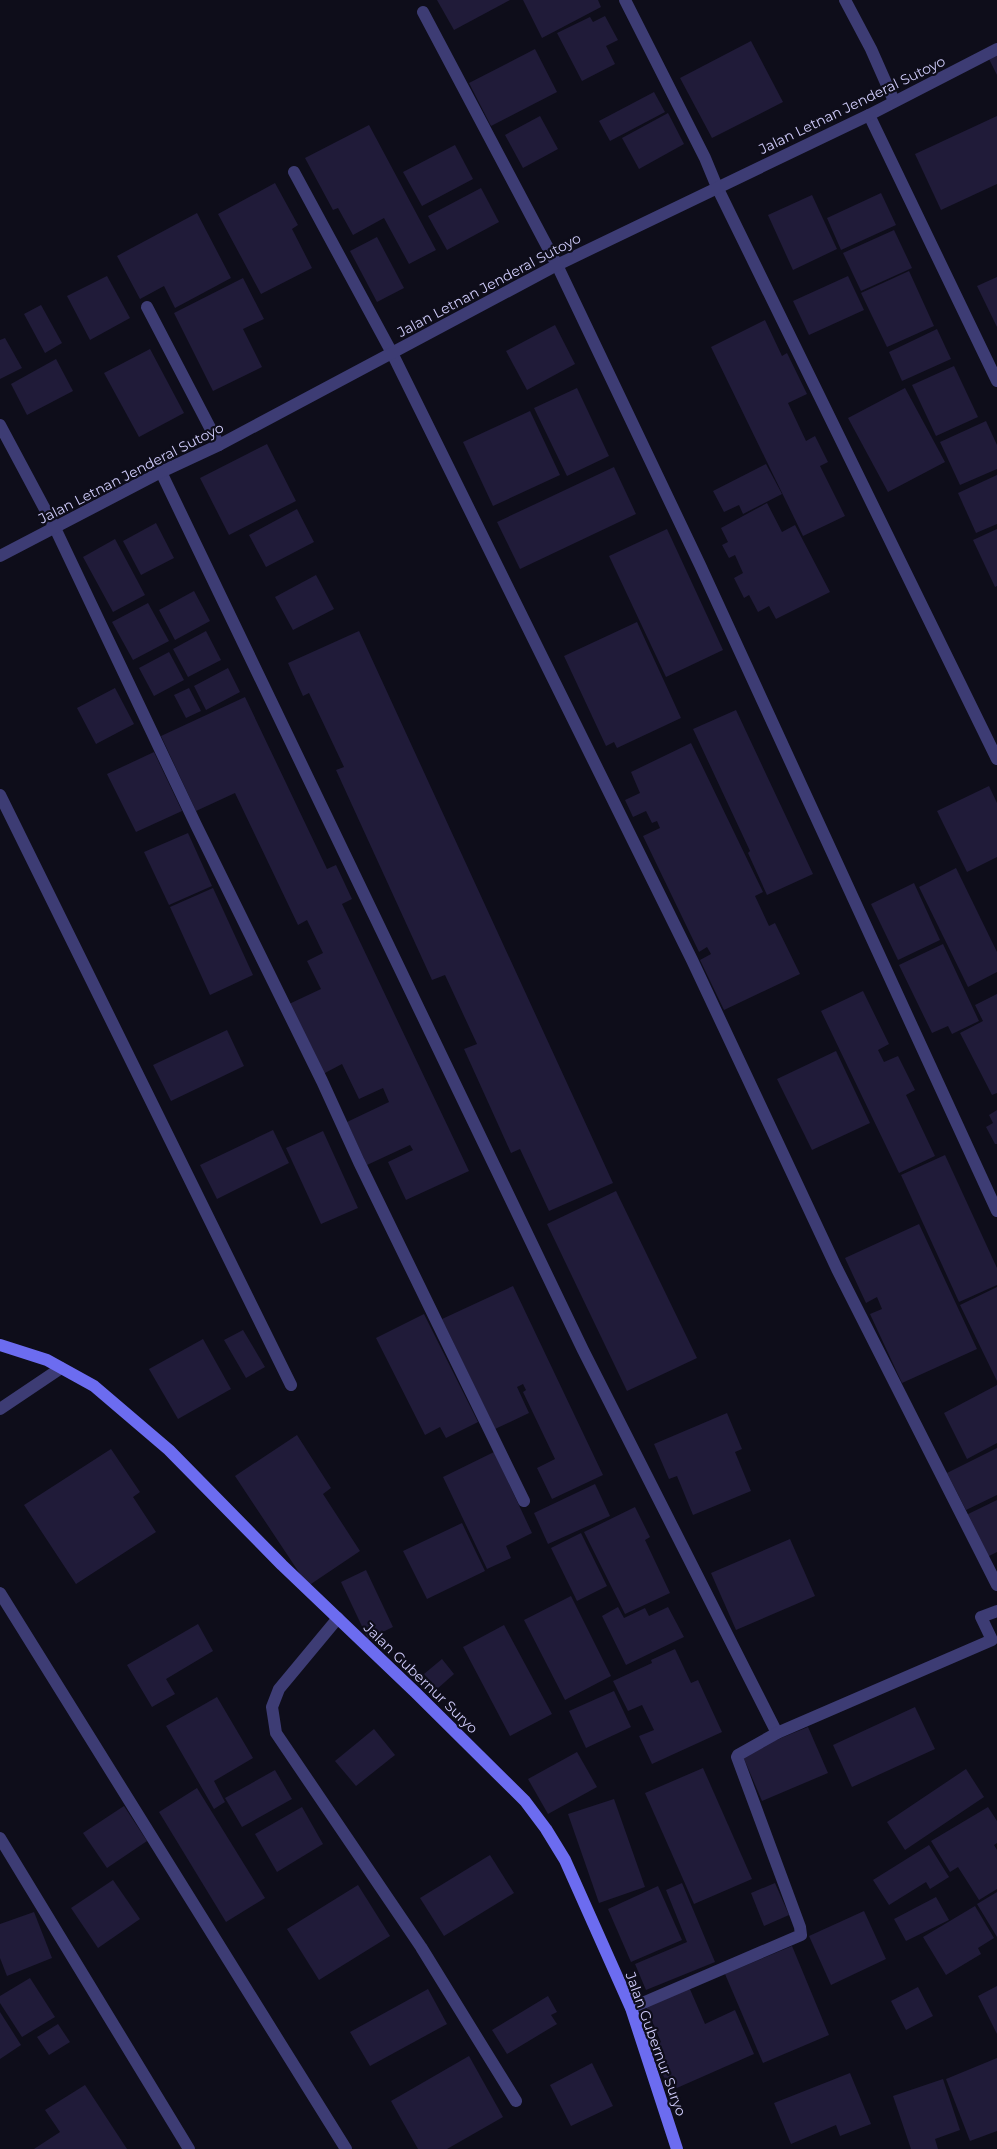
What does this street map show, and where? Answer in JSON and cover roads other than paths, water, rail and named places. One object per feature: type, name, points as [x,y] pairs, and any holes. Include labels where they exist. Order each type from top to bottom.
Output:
[{"type":"main road","name":"Jalan Gubernur Suryo","points":[[0,1345],[47,1360],[94,1386],[169,1450],[282,1565],[525,1801],[546,1829],[565,1860],[630,2008],[677,2149]]},
{"type":"street","points":[[625,0],[705,158],[717,187],[997,759]]},
{"type":"street","points":[[845,0],[871,49],[894,101]]},
{"type":"street","points":[[423,12],[557,265],[700,565],[997,1211]]},
{"type":"street","name":"Jalan Letnan Jenderal Sutoyo","points":[[0,556],[161,472],[219,445],[557,265],[869,115],[997,50]]},
{"type":"street","points":[[869,115],[997,381]]},
{"type":"street","points":[[294,172],[392,353],[692,960],[838,1269],[997,1586]]},
{"type":"street","points":[[147,307],[219,445]]},
{"type":"street","points":[[0,425],[55,528],[196,825],[318,1072],[359,1162],[524,1501]]},
{"type":"street","points":[[161,472],[583,1350],[777,1733]]},
{"type":"street","points":[[0,795],[292,1386]]},
{"type":"street","points":[[0,1409],[61,1368]]},
{"type":"street","points":[[0,1593],[346,2149]]},
{"type":"street","points":[[630,2008],[801,1935],[800,1927],[738,1757],[741,1753],[777,1733],[992,1640],[981,1617],[997,1611]]},
{"type":"street","points":[[338,1618],[279,1689],[272,1707],[276,1733],[421,1947],[516,2101]]},
{"type":"street","points":[[0,1838],[189,2149]]}]
